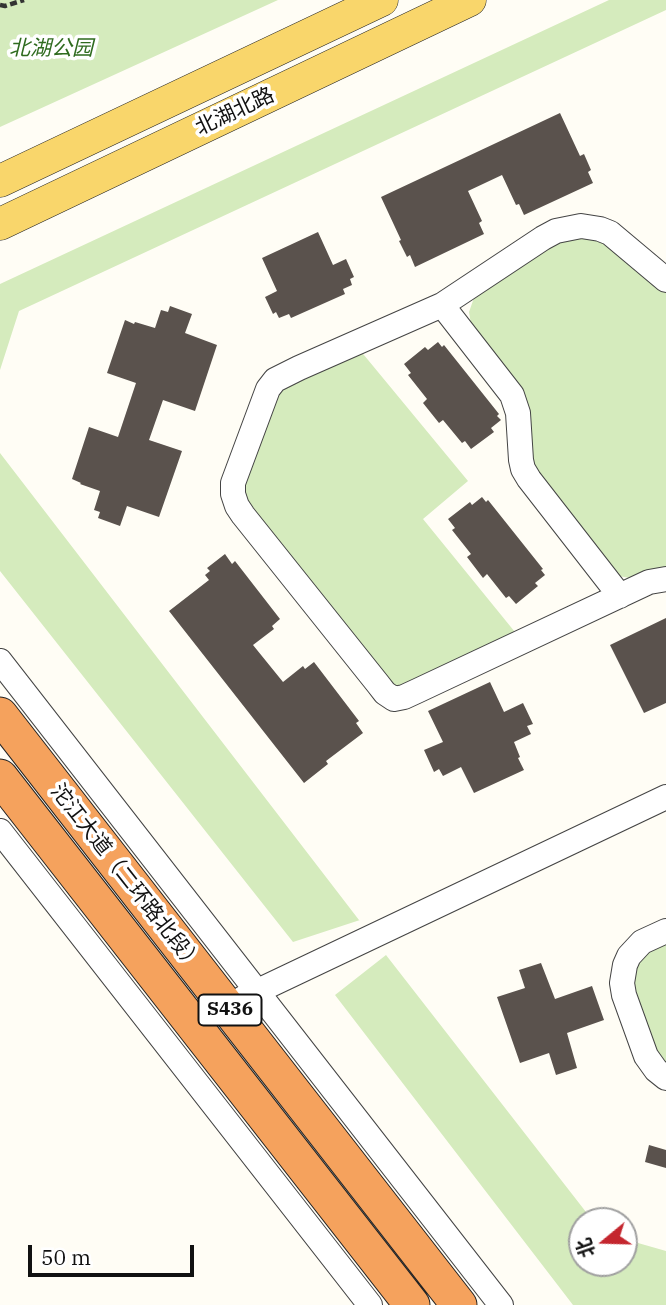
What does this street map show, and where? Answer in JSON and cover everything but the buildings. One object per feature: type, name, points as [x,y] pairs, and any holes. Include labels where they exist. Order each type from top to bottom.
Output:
[{"type":"highway","name":"沱江大道（二环路北段）","points":[[0,715],[459,1305]]},
{"type":"highway","name":"沱江大道（二环路北段）","points":[[0,777],[412,1305]]},
{"type":"main road","name":"北湖北路","points":[[0,181],[382,0]]},
{"type":"main road","name":"北湖北路","points":[[0,224],[470,0]]},
{"type":"lane","points":[[666,280],[610,233],[590,227],[571,227],[556,231],[442,305],[275,380],[268,390],[233,483],[237,506],[385,693],[394,699],[404,697],[649,582],[666,579]]},
{"type":"lane","points":[[442,305],[512,395],[518,413],[521,460],[529,479],[620,596]]},
{"type":"lane","points":[[0,661],[501,1305]]},
{"type":"lane","points":[[226,1006],[666,797]]},
{"type":"lane","points":[[0,831],[370,1305]]},
{"type":"lane","points":[[666,931],[642,942],[634,949],[625,965],[622,983],[646,1056],[666,1078]]},
{"type":"path","points":[[0,5],[24,0]]},
{"type":"green space","name":"北湖公园","points":[[0,0],[278,0],[0,127]]},
{"type":"green space","points":[[609,0],[666,0],[666,10],[19,311],[0,370],[0,284]]},
{"type":"green space","points":[[590,232],[666,287],[666,573],[637,579],[618,576],[532,473],[471,324],[469,312],[475,295],[551,238]]},
{"type":"green space","points":[[359,349],[468,481],[423,519],[519,637],[396,690],[249,510],[240,483],[275,393]]},
{"type":"green space","points":[[0,453],[360,920],[293,942],[0,571]]},
{"type":"green space","points":[[666,938],[666,1071],[629,978],[651,945]]},
{"type":"green space","points":[[386,955],[582,1207],[568,1207],[568,1277],[638,1277],[638,1243],[666,1251],[666,1305],[573,1305],[335,995]]}]
